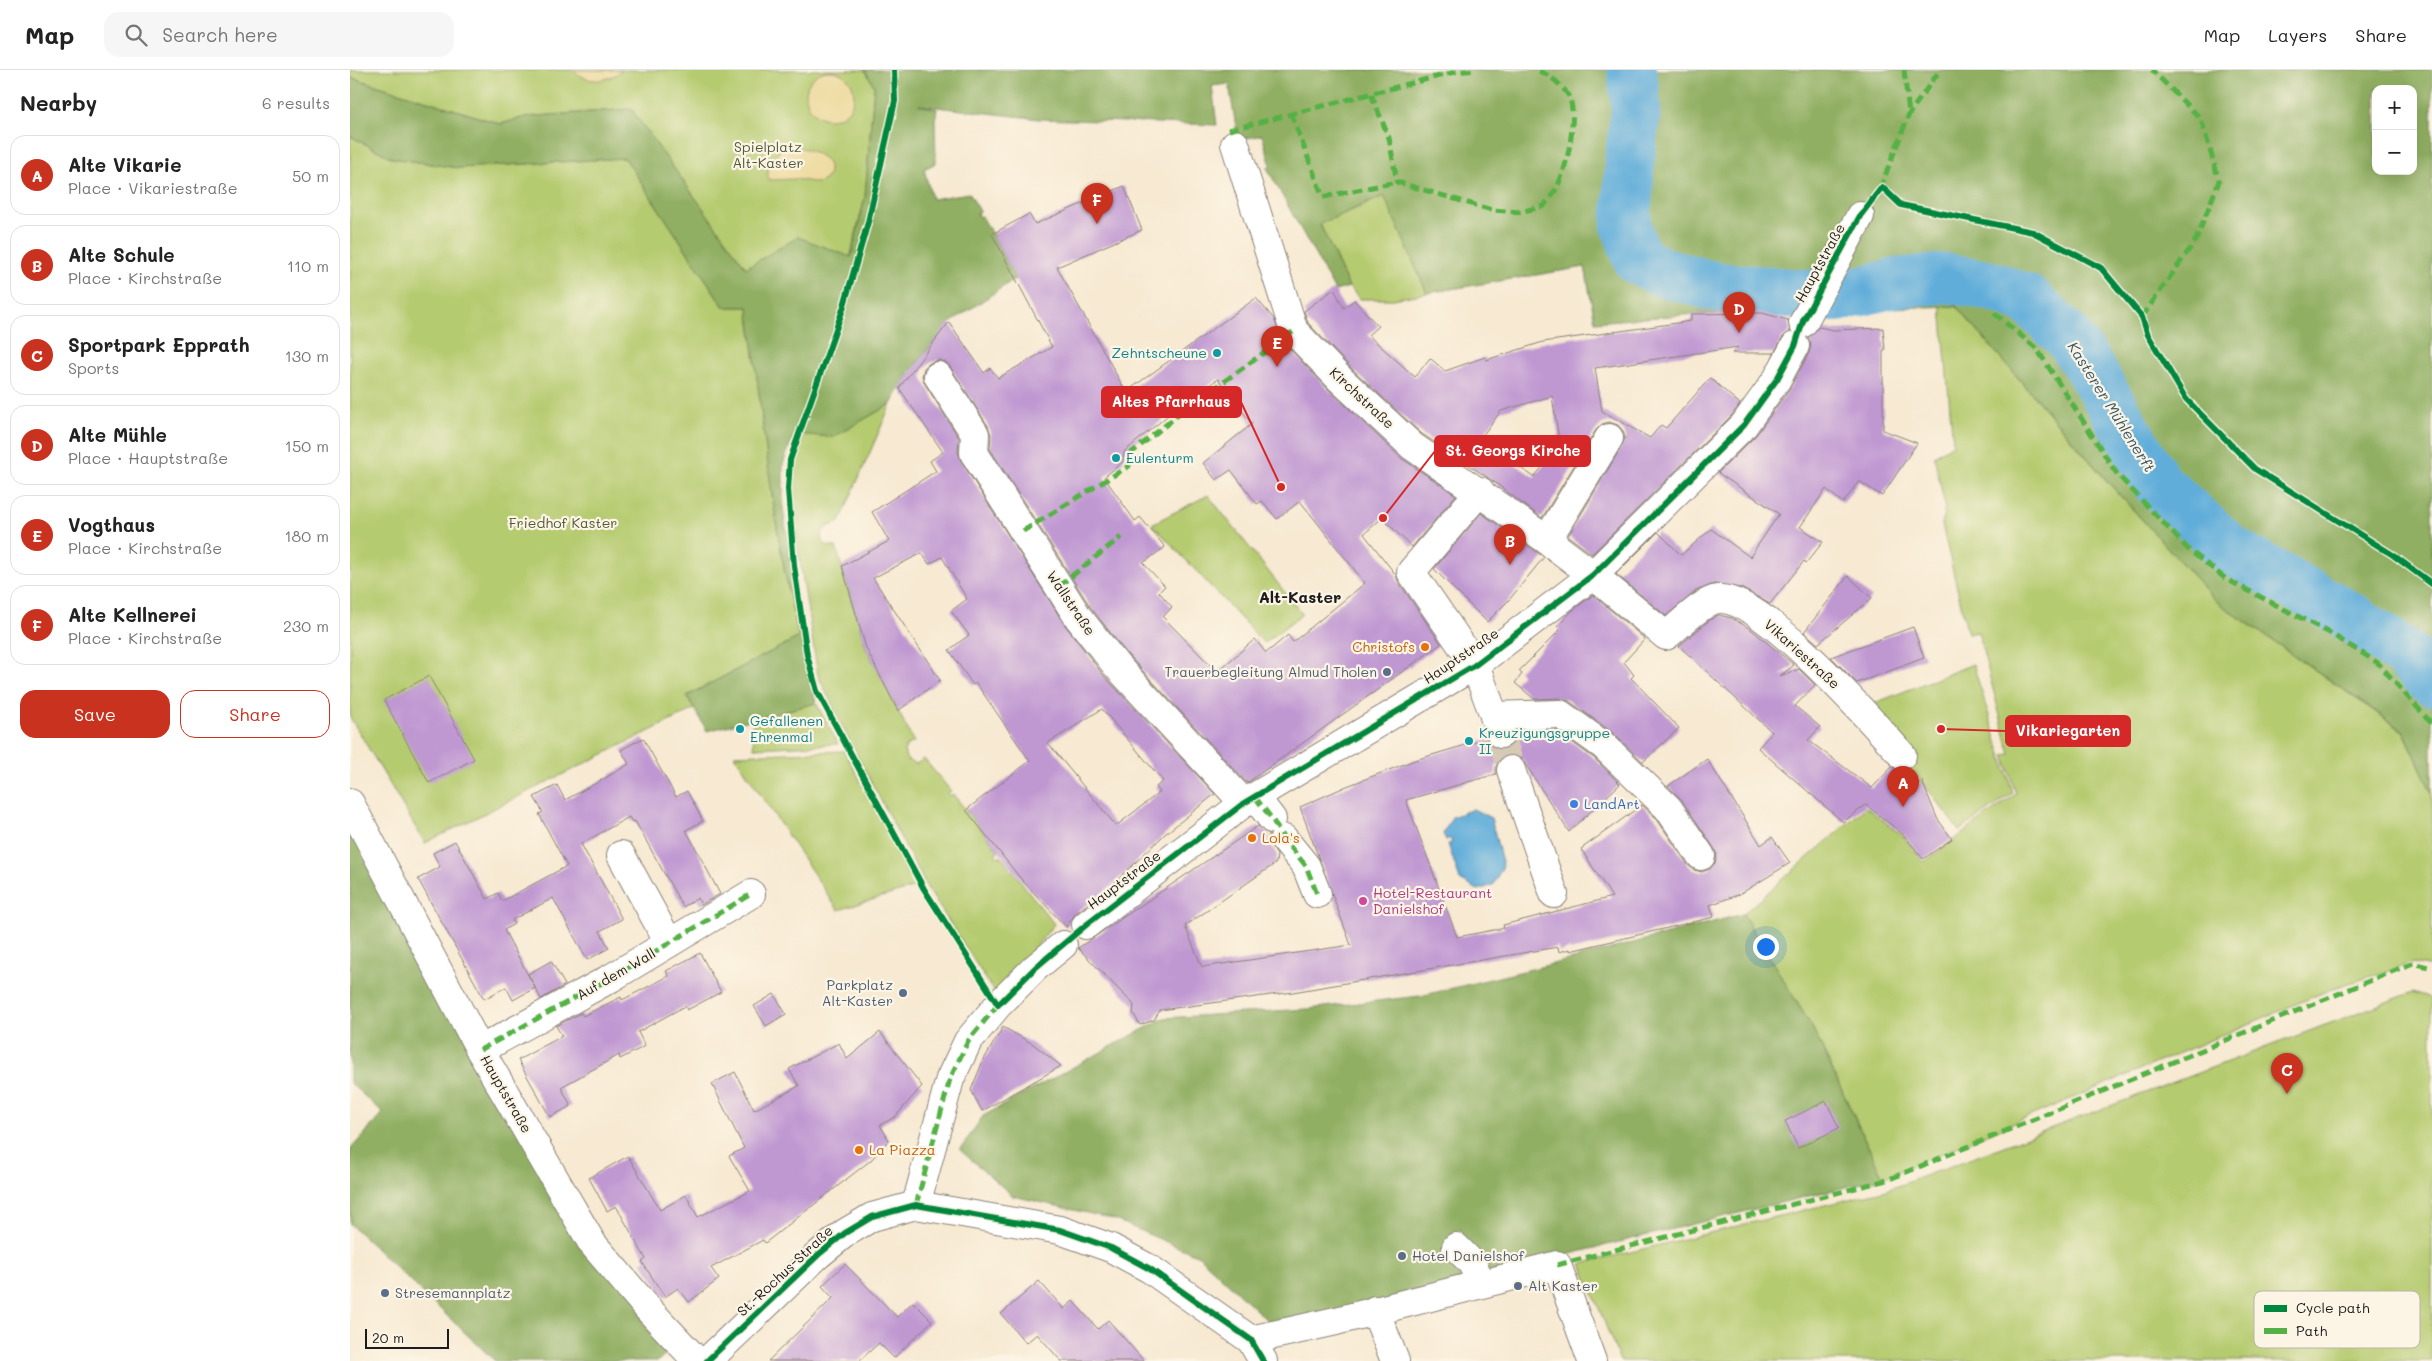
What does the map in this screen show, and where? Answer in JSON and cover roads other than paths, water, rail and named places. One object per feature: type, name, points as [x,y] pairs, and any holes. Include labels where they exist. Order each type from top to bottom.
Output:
[{"type":"street","name":"Kirchstraße","points":[[1233,138],[1294,331],[1340,379],[1412,446],[1480,491],[1593,575]]},
{"type":"street","name":"Hauptstraße","points":[[1086,925],[1250,800],[1475,665],[1593,575],[1744,424],[1778,379],[1860,216]]},
{"type":"street","name":"Wallstraße","points":[[938,376],[975,434],[974,452],[1078,617],[1116,665],[1278,829],[1306,866],[1317,894]]},
{"type":"street","points":[[1547,540],[1609,438]]},
{"type":"street","points":[[1480,491],[1411,572],[1475,665],[1497,725],[1560,714],[1604,746],[1668,808],[1701,856]]},
{"type":"street","name":"Vikariestraße","points":[[1593,575],[1666,636],[1710,601],[1721,599],[1733,602],[1763,619],[1835,681],[1902,755]]},
{"type":"street","points":[[1511,770],[1554,894]]},
{"type":"street","name":"Hauptstraße","points":[[350,803],[480,1050],[592,1243],[649,1310],[697,1361]]},
{"type":"street","points":[[621,855],[669,943]]},
{"type":"street","name":"Auf dem Wall","points":[[480,1050],[611,978],[751,894]]},
{"type":"street","points":[[1063,945],[1035,968],[998,1005],[968,1041],[950,1079],[916,1206],[1060,1230],[1111,1248],[1150,1269],[1257,1351],[1375,1310],[1557,1265],[1592,1361]]},
{"type":"street","name":"St.-Rochus-Straße","points":[[707,1361],[818,1255],[845,1233],[872,1217],[916,1206]]},
{"type":"street","points":[[1456,1246],[1470,1262],[1482,1283]]},
{"type":"street","points":[[1375,1310],[1395,1361]]},
{"type":"water","points":[[1473,809],[1491,818],[1503,866],[1493,885],[1478,890],[1460,880],[1448,844],[1452,843],[1450,838],[1446,840],[1443,834],[1452,817]]},
{"type":"waterway","name":"Kasterer Mühlenerft","points":[[1632,70],[1636,109],[1630,156],[1626,226],[1638,260],[1662,272],[1717,287],[1837,297],[1895,283],[1948,278],[1996,287],[2028,300],[2068,337],[2090,369],[2158,484],[2232,551],[2351,617],[2403,652],[2432,681]]},
{"type":"tunnel","points":[[1501,734],[1511,770]]},
{"type":"place","name":"Alte Kellnerei","points":[[1097,224]]},
{"type":"place","name":"Alte Mühle","points":[[1739,333]]},
{"type":"place","name":"Zehntscheune","points":[[1217,353]]},
{"type":"place","name":"Vogthaus","points":[[1277,367]]},
{"type":"place","name":"Eulenturm","points":[[1116,458]]},
{"type":"place","name":"Altes Pfarrhaus","points":[[1281,487]]},
{"type":"place","name":"St. Georgs Kirche","points":[[1383,518]]},
{"type":"place","name":"Alte Schule","points":[[1510,565]]},
{"type":"place","name":"Christofs","points":[[1425,647]]},
{"type":"place","name":"Trauerbegleitung Almud Tholen","points":[[1387,672]]},
{"type":"place","name":"Gefallenen Ehrenmal","points":[[740,729]]},
{"type":"place","name":"Vikariegarten","points":[[1941,729]]},
{"type":"place","name":"Kreuzigungsgruppe II","points":[[1469,741]]},
{"type":"place","name":"LandArt","points":[[1574,804]]},
{"type":"place","name":"Alte Vikarie","points":[[1903,807]]},
{"type":"place","name":"Lola's","points":[[1252,838]]},
{"type":"place","name":"Hotel-Restaurant Danielshof","points":[[1363,901]]},
{"type":"place","name":"Parkplatz Alt-Kaster","points":[[903,993]]},
{"type":"place","name":"Sportpark Epprath","points":[[2287,1094]]},
{"type":"place","name":"La Piazza","points":[[859,1150]]},
{"type":"place","name":"Hotel Danielshof","points":[[1402,1256]]},
{"type":"place","name":"Alt Kaster","points":[[1518,1286]]},
{"type":"place","name":"Stresemannplatz","points":[[385,1293]]},
{"type":"district","name":"Alt-Kaster","points":[[1300,597]]},
{"type":"park label","name":"Spielplatz Alt-Kaster","points":[[768,156]]},
{"type":"park label","name":"Friedhof Kaster","points":[[563,523]]}]
